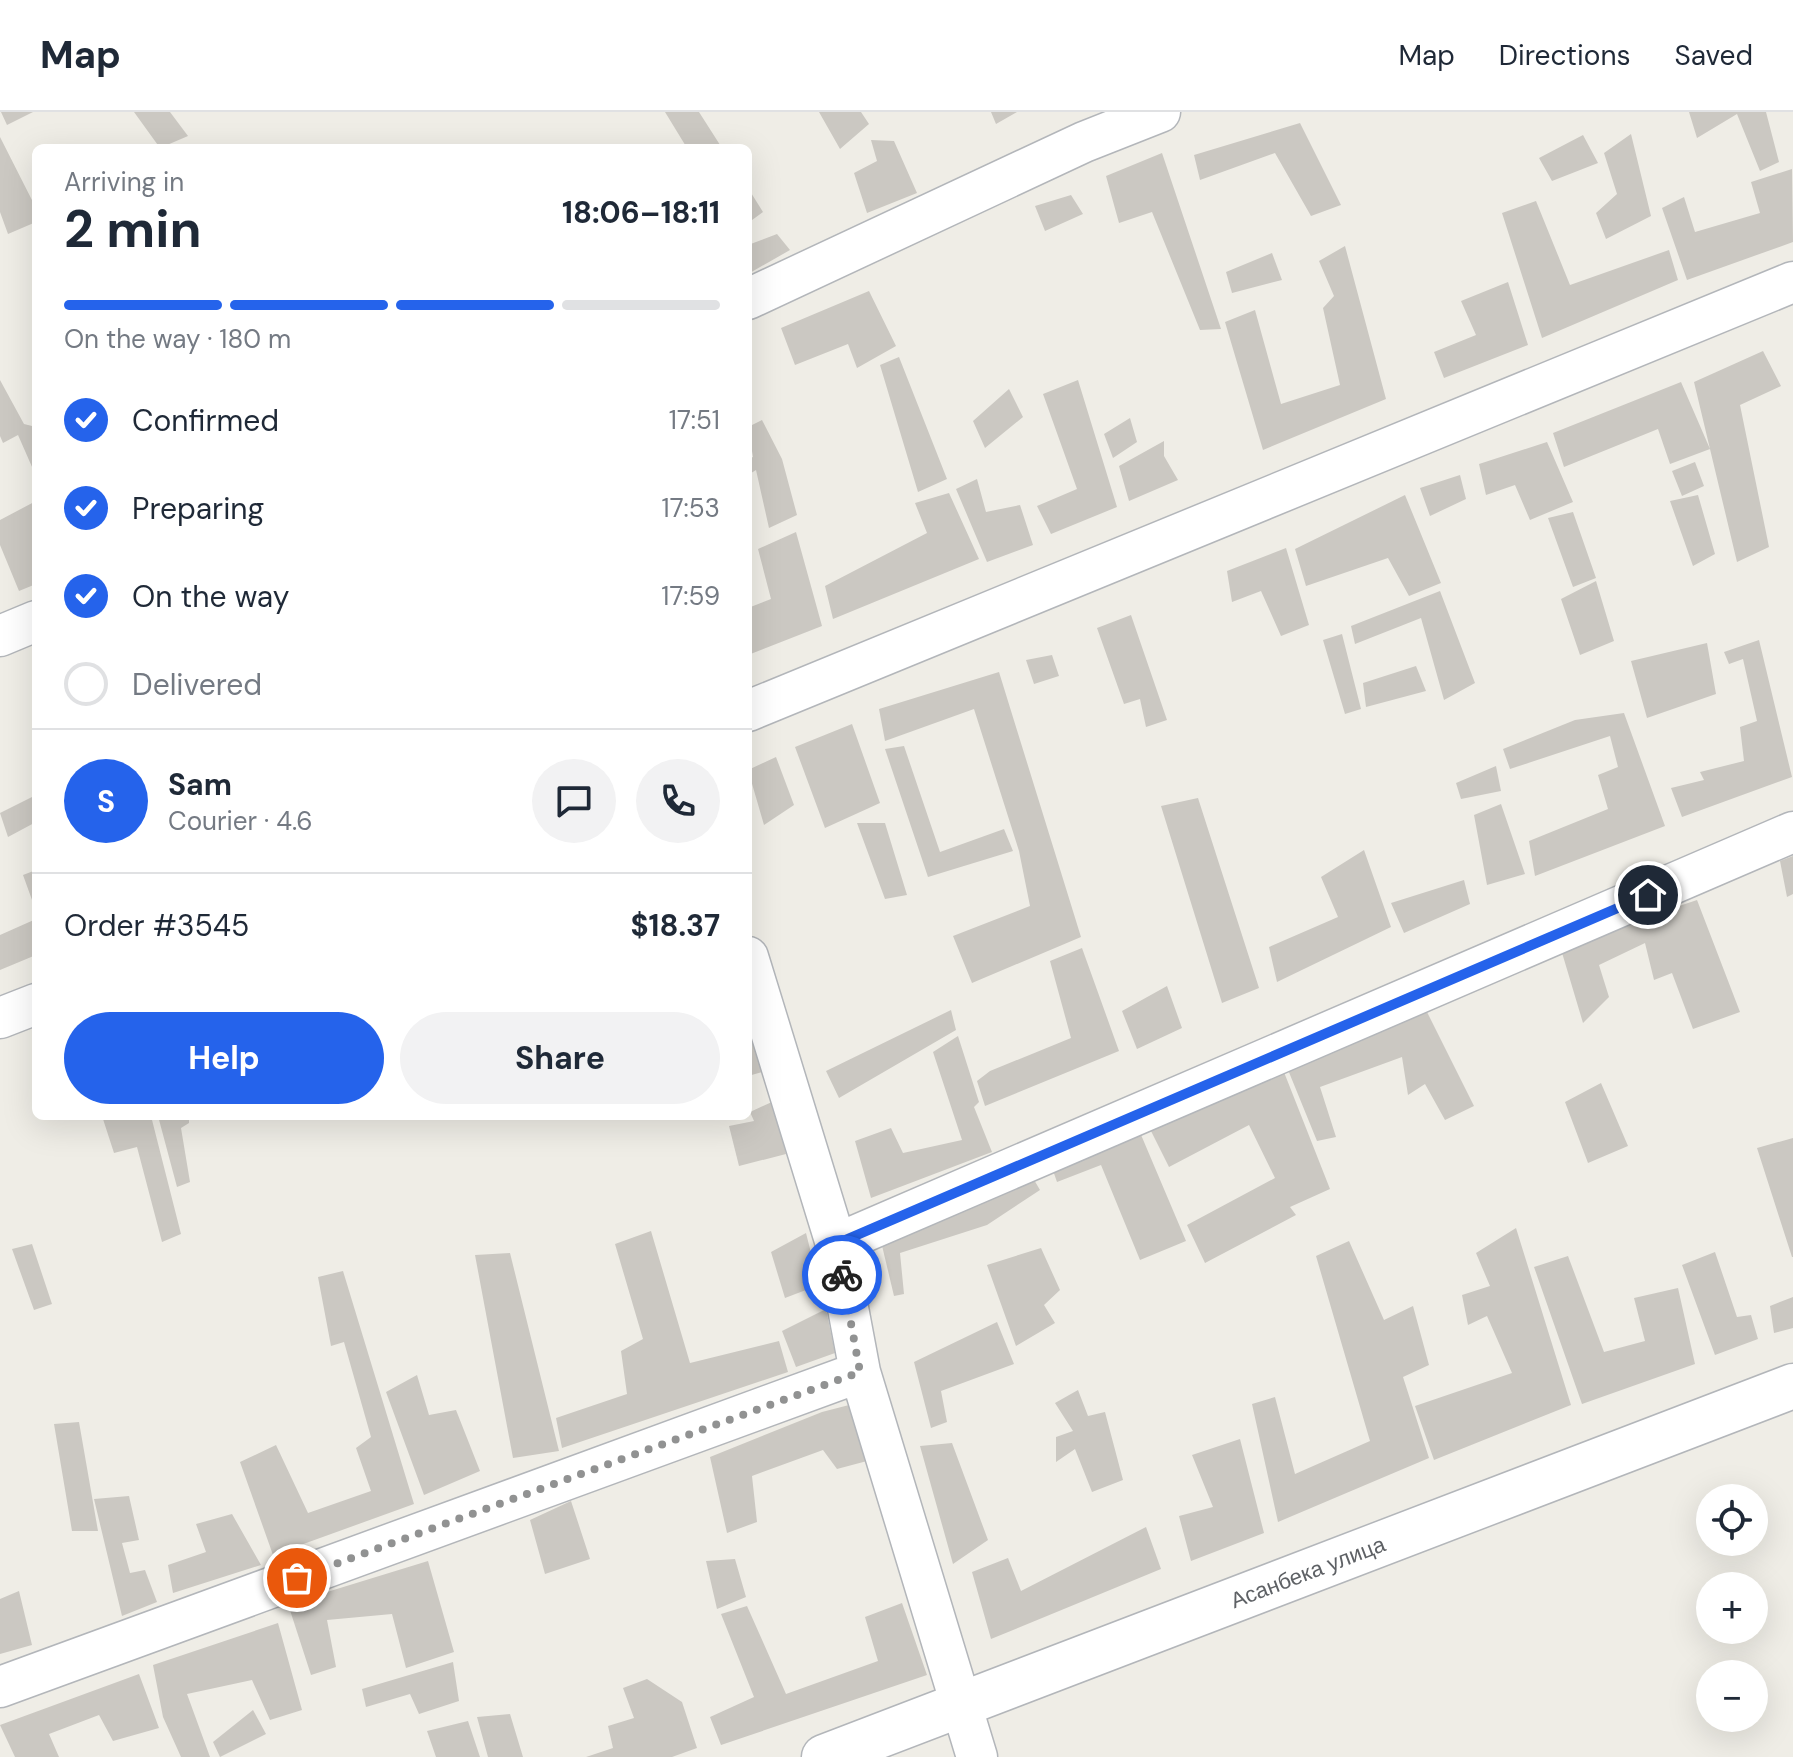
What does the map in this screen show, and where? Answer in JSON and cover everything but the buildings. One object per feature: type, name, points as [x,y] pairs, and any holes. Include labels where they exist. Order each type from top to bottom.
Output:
[{"type":"street","points":[[752,297],[1084,142],[1160,112]]},
{"type":"street","points":[[752,709],[1793,282]]},
{"type":"street","points":[[0,636],[32,623]]},
{"type":"street","points":[[836,1244],[1793,832]]},
{"type":"street","points":[[752,970],[836,1244],[860,1372],[977,1757]]},
{"type":"street","points":[[0,1018],[32,1006]]},
{"type":"street","points":[[0,1687],[860,1372]]},
{"type":"street","name":"Асанбека улица","points":[[824,1757],[1793,1386]]},
{"type":"way so far","points":[[297,1578],[860,1372],[842,1275]]},
{"type":"route","points":[[842,1275],[836,1244],[1648,895]]}]
